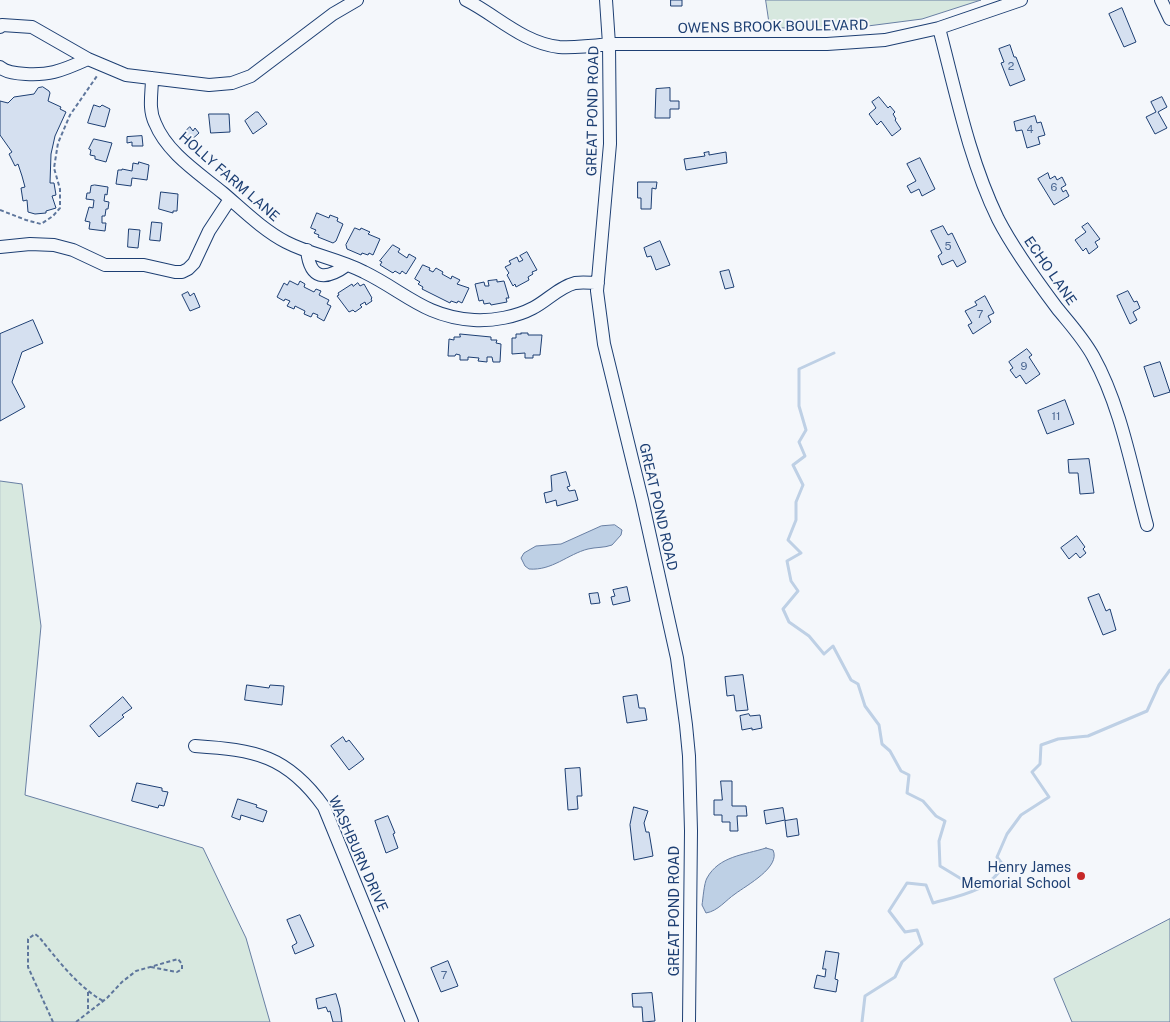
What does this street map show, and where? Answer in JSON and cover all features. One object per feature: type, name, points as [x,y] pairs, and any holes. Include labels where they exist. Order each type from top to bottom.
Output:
[{"type":"street","points":[[0,27],[2,25],[32,27],[88,59],[126,75],[209,85],[232,83],[251,76],[333,14],[356,0]]},
{"type":"street","name":"OWENS BROOK BOULEVARD","points":[[466,0],[515,31],[557,47],[609,44],[827,44],[884,40],[939,28],[1021,0]]},
{"type":"street","name":"GREAT POND ROAD","points":[[606,0],[609,44],[610,144],[597,291],[604,344],[642,500],[677,658],[685,715],[689,756],[691,831],[689,1022]]},
{"type":"street","points":[[1161,0],[1170,19]]},
{"type":"street","name":"ECHO LANE","points":[[939,28],[972,155],[998,219],[1056,307],[1078,333],[1104,377],[1147,525]]},
{"type":"street","points":[[0,67],[3,70],[16,73],[40,74],[54,72],[88,59]]},
{"type":"street","name":"HOLLY FARM LANE","points":[[152,78],[151,111],[155,125],[177,154],[272,234],[371,275],[417,304],[446,316],[478,320],[504,317],[533,308],[572,284],[598,283]]},
{"type":"street","points":[[0,247],[30,244],[54,245],[73,250],[106,265],[144,265],[182,272],[188,269],[194,262],[208,231],[230,199]]},
{"type":"street","points":[[307,250],[308,264],[318,275],[329,275],[347,265]]},
{"type":"street","name":"WASHBURN DRIVE","points":[[195,746],[233,749],[260,755],[281,764],[314,793],[324,807],[412,1022]]},
{"type":"path","points":[[0,210],[41,224],[53,216],[60,208],[60,189],[54,168],[58,143],[70,115],[104,66]]},
{"type":"path","points":[[53,1022],[28,966],[28,939],[34,934],[39,937],[62,966],[88,991],[103,1001]]},
{"type":"path","points":[[76,1022],[136,971],[178,959],[182,964],[182,969],[177,972],[152,967]]},
{"type":"path","points":[[88,991],[88,1012]]},
{"type":"shaded area","points":[[766,0],[981,0],[922,19],[829,31],[770,27]]},
{"type":"shaded area","points":[[0,481],[22,484],[41,626],[25,795],[203,848],[246,938],[270,1022],[0,1022]]},
{"type":"shaded area","points":[[1170,919],[1170,1022],[1072,1022],[1054,979]]},
{"type":"water","points":[[615,525],[622,530],[621,535],[612,545],[581,551],[553,565],[537,569],[529,569],[521,558],[524,553],[536,546],[561,544],[601,526]]},
{"type":"water","points":[[766,848],[773,850],[774,856],[768,869],[718,908],[706,913],[702,905],[704,891],[706,880],[712,871],[718,865],[733,857]]},
{"type":"building","points":[[671,0],[682,0],[682,6],[671,6]]},
{"type":"building","points":[[1122,8],[1136,42],[1124,47],[1109,14]]},
{"type":"building","points":[[1010,45],[1025,80],[1010,86],[1001,63],[1004,62],[999,49]]},
{"type":"building","points":[[43,87],[50,93],[48,101],[61,107],[60,109],[66,112],[55,136],[51,154],[50,183],[54,183],[56,195],[52,196],[56,208],[46,211],[46,213],[35,214],[28,212],[27,200],[23,201],[21,188],[25,187],[18,164],[15,166],[9,154],[12,152],[0,135],[0,101],[8,103],[14,97],[34,94],[38,88]]},
{"type":"building","points":[[670,88],[670,101],[679,101],[679,109],[670,109],[670,118],[655,118],[656,89]]},
{"type":"building","points":[[879,97],[888,108],[890,106],[895,112],[893,114],[895,120],[901,129],[892,136],[881,121],[877,125],[869,114],[876,108],[872,102]]},
{"type":"building","points":[[1162,97],[1167,107],[1158,112],[1167,128],[1155,134],[1146,117],[1156,112],[1151,102]]},
{"type":"building","points":[[94,105],[100,107],[102,105],[110,109],[105,127],[88,123]]},
{"type":"building","points":[[256,112],[267,124],[253,134],[245,121]]},
{"type":"building","points":[[209,114],[229,114],[230,132],[211,133]]},
{"type":"building","points":[[1035,116],[1037,123],[1041,122],[1045,135],[1038,137],[1040,144],[1027,148],[1022,130],[1016,131],[1014,122]]},
{"type":"building","points":[[190,127],[193,131],[195,128],[199,133],[189,142],[182,135]]},
{"type":"building","points":[[142,136],[143,146],[132,146],[132,142],[127,143],[127,137]]},
{"type":"building","points":[[94,139],[112,143],[106,162],[95,159],[95,156],[90,155],[91,150],[89,149]]},
{"type":"building","points":[[709,152],[709,155],[726,152],[727,163],[686,170],[684,159],[705,156],[704,153]]},
{"type":"building","points":[[920,158],[935,189],[922,196],[919,189],[911,193],[907,186],[916,181],[907,164]]},
{"type":"building","points":[[139,162],[149,165],[147,180],[132,178],[131,186],[116,184],[118,170],[132,171],[133,163],[138,164]]},
{"type":"building","points":[[1048,173],[1050,179],[1055,176],[1057,180],[1062,177],[1066,185],[1061,188],[1063,192],[1066,190],[1069,196],[1054,205],[1038,179]]},
{"type":"building","points":[[638,182],[657,182],[656,189],[652,188],[651,209],[641,209],[641,198],[638,198]]},
{"type":"building","points":[[91,186],[108,187],[104,201],[109,202],[108,209],[106,209],[105,216],[102,216],[102,223],[106,223],[105,231],[89,229],[90,222],[85,221],[89,207],[93,208],[94,200],[86,199],[87,193],[90,193]]},
{"type":"building","points":[[161,192],[178,194],[177,211],[173,211],[173,213],[159,209]]},
{"type":"building","points":[[317,213],[329,218],[330,215],[338,218],[337,221],[343,224],[336,241],[333,243],[318,237],[319,235],[314,233],[316,230],[311,228]]},
{"type":"building","points":[[152,222],[162,223],[160,241],[150,240]]},
{"type":"building","points":[[1088,223],[1100,239],[1095,242],[1098,247],[1089,254],[1086,248],[1083,251],[1075,240],[1086,232],[1082,227]]},
{"type":"building","points":[[943,226],[948,235],[952,233],[966,262],[957,267],[953,260],[942,265],[938,256],[942,253],[931,231]]},
{"type":"building","points":[[355,228],[360,230],[361,228],[370,232],[368,234],[380,239],[373,255],[362,253],[361,255],[347,249],[346,245]]},
{"type":"building","points":[[129,229],[140,230],[138,248],[128,247]]},
{"type":"building","points":[[660,241],[670,265],[656,270],[651,256],[647,257],[644,248]]},
{"type":"building","points":[[393,245],[400,249],[398,252],[407,258],[409,254],[416,258],[406,274],[402,271],[400,274],[395,271],[393,273],[380,265],[382,262],[380,261]]},
{"type":"building","points":[[527,252],[537,270],[528,277],[529,280],[516,287],[515,284],[513,286],[505,267],[511,264],[509,261],[517,257],[519,262],[523,260],[520,256]]},
{"type":"building","points":[[423,265],[430,268],[429,270],[433,272],[436,268],[451,279],[452,276],[460,280],[457,284],[469,288],[462,303],[451,301],[450,303],[422,289],[423,287],[418,284],[420,282],[415,279]]},
{"type":"building","points":[[729,270],[734,287],[725,289],[720,272]]},
{"type":"building","points":[[497,280],[497,282],[504,281],[509,298],[506,298],[507,302],[491,305],[490,303],[484,304],[483,300],[479,301],[475,284],[484,282],[485,286],[489,286],[488,281]]},
{"type":"building","points":[[290,281],[298,285],[300,281],[305,284],[304,287],[314,292],[316,289],[321,291],[319,295],[329,300],[327,304],[331,306],[324,321],[317,317],[318,315],[313,313],[311,317],[304,314],[305,311],[295,306],[294,309],[287,306],[290,301],[285,299],[284,301],[277,297],[284,283],[287,285]]},
{"type":"building","points":[[358,283],[360,286],[364,284],[372,301],[366,305],[365,302],[360,305],[362,307],[355,312],[353,310],[349,312],[337,296],[339,295],[338,293],[352,284],[353,286]]},
{"type":"building","points":[[1128,291],[1134,302],[1137,301],[1140,308],[1133,312],[1137,320],[1130,324],[1117,296]]},
{"type":"building","points":[[188,292],[190,296],[194,293],[200,307],[190,311],[182,295]]},
{"type":"building","points":[[985,296],[994,313],[988,316],[991,322],[973,334],[968,325],[972,323],[965,311],[977,305],[975,302]]},
{"type":"building","points":[[33,320],[43,343],[22,352],[12,382],[25,407],[0,421],[0,334]]},
{"type":"building","points":[[460,334],[491,337],[491,340],[497,340],[496,343],[501,344],[500,362],[493,362],[492,357],[487,357],[487,362],[478,361],[479,358],[468,357],[468,360],[460,360],[460,355],[456,354],[455,356],[448,356],[449,339],[454,340],[454,337],[460,337]]},
{"type":"building","points":[[516,334],[542,335],[540,355],[533,355],[533,358],[525,358],[525,353],[512,354],[512,338],[516,338]]},
{"type":"building","points":[[1027,349],[1032,355],[1029,357],[1040,374],[1026,384],[1020,375],[1016,378],[1010,370],[1013,368],[1009,362]]},
{"type":"building","points":[[1160,362],[1170,392],[1154,397],[1144,367]]},
{"type":"building","points":[[1065,400],[1074,424],[1047,434],[1038,411]]},
{"type":"building","points":[[1089,459],[1094,493],[1080,494],[1078,473],[1069,473],[1068,460]]},
{"type":"building","points":[[566,472],[570,486],[567,487],[569,491],[575,490],[578,500],[557,506],[556,500],[546,503],[544,493],[552,491],[551,476]]},
{"type":"building","points":[[1077,536],[1085,547],[1083,549],[1086,553],[1080,558],[1076,553],[1069,559],[1061,548]]},
{"type":"building","points":[[627,587],[630,601],[613,605],[611,597],[615,596],[613,590]]},
{"type":"building","points":[[598,593],[600,603],[591,604],[589,594]]},
{"type":"building","points":[[1099,594],[1106,611],[1110,609],[1116,630],[1103,635],[1088,598]]},
{"type":"building","points":[[743,675],[748,710],[736,711],[734,695],[727,696],[725,677]]},
{"type":"building","points":[[247,685],[269,688],[270,685],[284,686],[282,705],[245,700]]},
{"type":"building","points":[[637,695],[639,708],[645,708],[647,720],[627,723],[623,697]]},
{"type":"building","points":[[123,697],[132,708],[99,737],[90,726]]},
{"type":"building","points":[[749,714],[750,716],[760,715],[762,728],[742,730],[740,716]]},
{"type":"building","points":[[343,737],[346,742],[349,740],[364,759],[349,770],[331,746]]},
{"type":"building","points":[[580,768],[582,796],[577,796],[578,809],[568,810],[565,769]]},
{"type":"building","points":[[721,781],[732,781],[732,806],[746,806],[747,816],[737,816],[738,831],[730,831],[730,822],[722,822],[722,815],[714,815],[714,800],[722,800]]},
{"type":"building","points":[[137,783],[162,788],[162,791],[168,792],[164,806],[159,805],[158,808],[132,801]]},
{"type":"building","points":[[238,799],[257,805],[256,807],[267,811],[263,822],[241,815],[240,820],[232,817]]},
{"type":"building","points":[[634,807],[648,811],[644,823],[646,832],[649,832],[653,856],[634,860],[630,825]]},
{"type":"building","points":[[783,808],[785,820],[766,824],[764,811]]},
{"type":"building","points":[[388,816],[395,833],[393,834],[398,848],[386,853],[375,821]]},
{"type":"building","points":[[797,819],[799,835],[787,837],[785,821]]},
{"type":"building","points":[[300,915],[314,946],[295,954],[292,946],[297,943],[287,920]]},
{"type":"building","points":[[826,951],[839,953],[835,979],[838,980],[836,992],[814,988],[817,975],[825,977],[826,969],[823,969]]},
{"type":"building","points":[[448,961],[458,986],[441,992],[431,968]]},
{"type":"building","points":[[652,993],[655,1021],[643,1022],[642,1007],[633,1007],[632,994]]},
{"type":"building","points":[[336,994],[342,1022],[333,1022],[330,1011],[328,1012],[326,1007],[318,1009],[316,999]]},
{"type":"waterway","points":[[834,353],[799,369],[799,406],[806,430],[799,442],[805,456],[793,465],[803,485],[796,502],[796,520],[788,540],[801,553],[787,561],[791,581],[798,591],[783,609],[789,622],[809,636],[824,654],[833,646],[851,680],[858,684],[865,706],[879,725],[882,744],[890,751],[901,771],[909,775],[907,793],[923,801],[936,816],[945,821],[939,841],[940,866],[978,889]]},
{"type":"waterway","points":[[862,1022],[865,996],[895,977],[902,962],[922,944],[917,930],[905,932],[889,911],[907,883],[926,885],[933,903],[963,895],[991,881],[1003,865],[997,857],[1007,834],[1021,815],[1049,797],[1032,772],[1040,764],[1041,745],[1058,739],[1088,736],[1147,711],[1159,685],[1170,670]]},
{"type":"place","name":"Henry James Memorial School","points":[[1081,876]]}]
